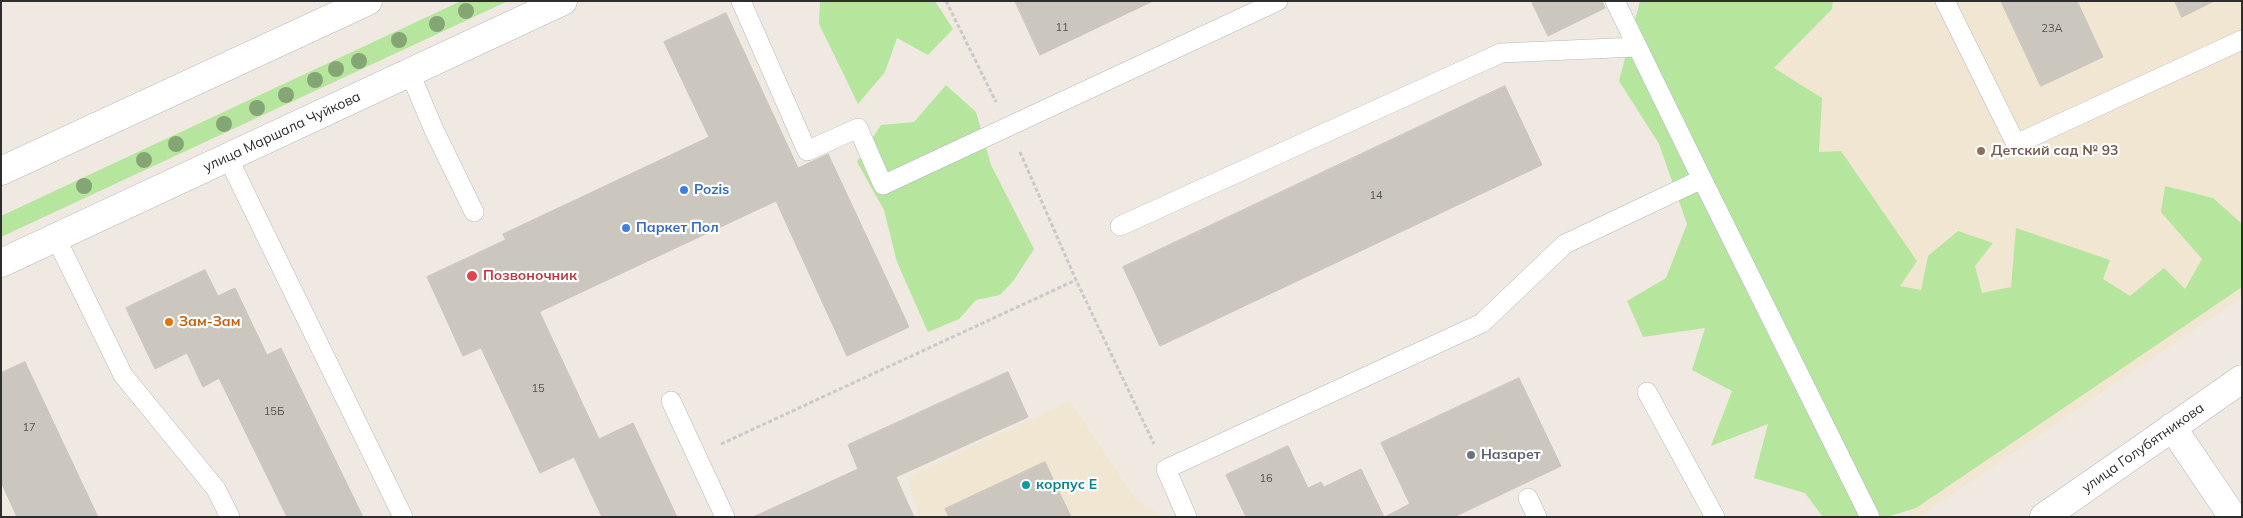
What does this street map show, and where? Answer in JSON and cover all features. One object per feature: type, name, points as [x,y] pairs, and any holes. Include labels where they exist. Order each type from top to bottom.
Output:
[{"type":"main road","points":[[1,171],[368,1]]},
{"type":"main road","name":"улица Маршала Чуйкова","points":[[1,263],[564,1]]},
{"type":"main road","name":"улица Голубятникова","points":[[2044,517],[2242,380]]},
{"type":"main road","points":[[2172,427],[2233,517]]},
{"type":"lane","points":[[741,1],[807,151],[858,128],[884,185],[1008,125],[1278,1]]},
{"type":"lane","points":[[1615,1],[1636,47],[1870,517]]},
{"type":"lane","points":[[1945,1],[2016,144],[2242,40]]},
{"type":"lane","points":[[1120,226],[1501,53],[1636,47]]},
{"type":"lane","points":[[410,73],[434,130],[474,212]]},
{"type":"lane","points":[[228,158],[403,517]]},
{"type":"lane","points":[[1187,517],[1166,469],[1482,323],[1565,244],[1702,179]]},
{"type":"lane","points":[[56,238],[122,375],[216,489],[230,517]]},
{"type":"lane","points":[[1647,392],[1715,517]]},
{"type":"lane","points":[[670,401],[725,517]]},
{"type":"lane","points":[[1528,498],[1537,517]]},
{"type":"path","points":[[946,1],[1008,125],[1076,280],[1166,469]]},
{"type":"path","points":[[696,455],[1076,280]]},
{"type":"shaded area","name":"Детский сад № 93","points":[[1651,1],[2242,1],[2242,297],[1919,517],[1911,517],[1643,5]]},
{"type":"shaded area","points":[[1070,401],[1136,500],[1162,517],[920,517],[907,477]]},
{"type":"green space","points":[[461,1],[508,1],[1,237],[1,216]]},
{"type":"green space","points":[[820,1],[935,1],[953,29],[928,55],[897,38],[885,72],[858,104],[819,24]]},
{"type":"green space","points":[[1640,1],[1833,1],[1832,9],[1774,68],[1822,98],[1819,152],[1841,151],[1917,261],[1900,286],[1921,290],[1928,256],[1958,231],[1993,243],[1975,266],[1982,293],[2011,287],[2016,228],[2110,260],[2103,279],[2130,296],[2164,268],[2185,289],[2202,259],[2161,212],[2165,186],[2213,198],[2242,224],[2242,287],[1916,508],[1887,517],[1823,517],[1805,493],[1754,478],[1768,424],[1711,446],[1732,391],[1692,370],[1705,328],[1643,337],[1627,301],[1666,278],[1687,224],[1659,144],[1619,81]]},
{"type":"green space","points":[[946,85],[976,112],[991,165],[1034,249],[1014,280],[1000,295],[976,300],[959,319],[928,332],[897,262],[884,210],[857,162],[881,125],[914,122]]},
{"type":"building","points":[[1015,1],[1153,1],[1040,55]]},
{"type":"building","points":[[1536,1],[1602,1],[1605,8],[1548,36],[1532,3]]},
{"type":"building","points":[[2001,1],[2077,1],[2103,57],[2041,86]]},
{"type":"building","points":[[2175,1],[2214,1],[2182,17]]},
{"type":"building","points":[[726,13],[798,168],[828,154],[909,327],[847,356],[776,201],[539,312],[503,234],[709,137],[664,42]]},
{"type":"building","points":[[1505,86],[1542,165],[1160,346],[1123,267]]},
{"type":"building","points":[[506,240],[599,439],[633,423],[677,517],[602,517],[574,457],[540,473],[481,348],[463,356],[427,277]]},
{"type":"building","points":[[205,270],[218,296],[235,288],[267,355],[281,348],[363,517],[287,517],[219,378],[203,387],[187,353],[155,369],[126,308]]},
{"type":"building","points":[[25,362],[98,517],[17,517],[1,482],[1,373]]},
{"type":"building","points":[[1008,372],[1028,417],[896,477],[914,517],[753,517],[858,469],[848,445]]},
{"type":"building","name":"Назарет","points":[[1519,378],[1561,466],[1454,517],[1416,517],[1381,443]]},
{"type":"building","points":[[1288,446],[1308,488],[1321,482],[1324,487],[1361,469],[1384,517],[1246,517],[1226,475]]},
{"type":"building","name":"корпус Е","points":[[1045,462],[1071,517],[949,517],[945,509]]},
{"type":"building","points":[[1410,504],[1416,517],[1385,517]]},
{"type":"place","name":"Детский сад № 93","points":[[1981,151]]},
{"type":"place","name":"Pozis","points":[[684,190]]},
{"type":"place","name":"Паркет Пол","points":[[626,228]]},
{"type":"place","name":"Позвоночник","points":[[472,276]]},
{"type":"place","name":"Зам-Зам","points":[[169,322]]},
{"type":"place","name":"Назарет","points":[[1471,455]]},
{"type":"place","name":"корпус Е","points":[[1026,485]]}]
